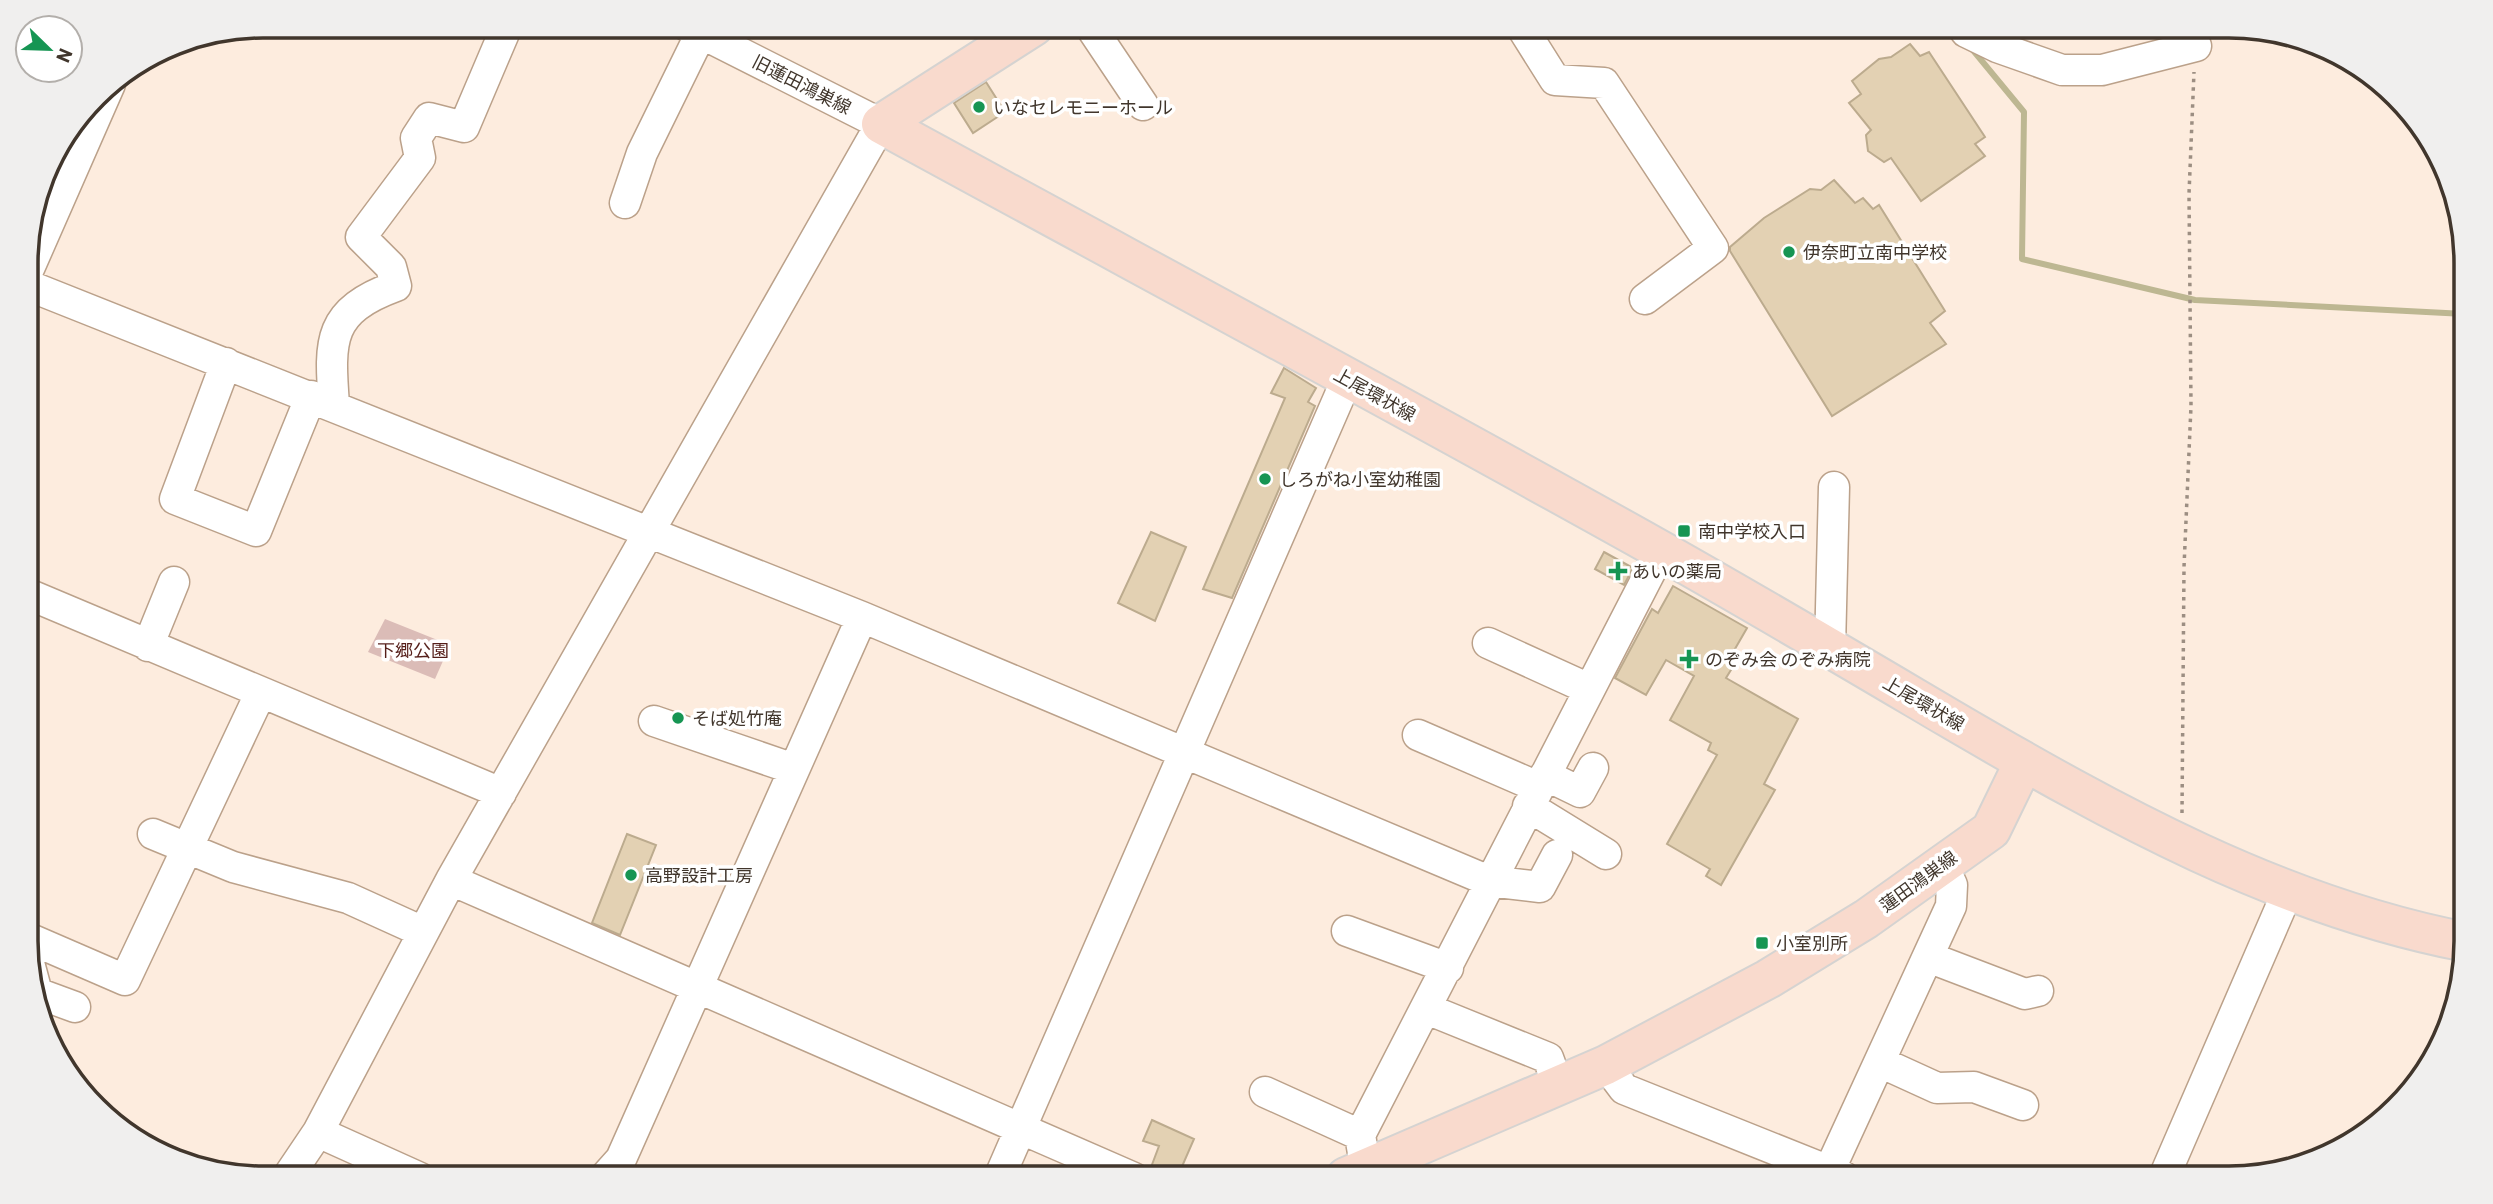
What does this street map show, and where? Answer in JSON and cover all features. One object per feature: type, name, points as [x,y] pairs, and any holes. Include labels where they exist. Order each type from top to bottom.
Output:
[{"type":"main road","points":[[881,124],[1014,39]]},
{"type":"main road","name":"上尾環状線","points":[[881,124],[1661,551],[2024,762]]},
{"type":"main road","points":[[2024,762],[2182,846],[2287,893],[2412,932],[2454,940]]},
{"type":"main road","name":"蓮田鴻巣線","points":[[1358,1161],[1559,1088],[1768,979],[1866,919],[1991,830],[2024,762]]},
{"type":"street","points":[[1529,38],[1555,80],[1604,83],[1713,248],[1645,299]]},
{"type":"street","points":[[1979,38],[2062,70],[2102,70],[2196,46]]},
{"type":"street","points":[[226,363],[175,499],[256,531],[322,400],[339,321],[370,295],[396,286],[391,267],[361,237],[420,158],[416,138],[429,118],[464,127],[502,39]]},
{"type":"street","points":[[625,203],[642,153],[690,39]]},
{"type":"street","name":"旧蓮田鴻巣線","points":[[711,39],[881,124]]},
{"type":"street","points":[[1098,39],[1143,105]]},
{"type":"street","points":[[39,245],[97,114]]},
{"type":"street","points":[[295,1166],[318,1132],[451,880],[881,124]]},
{"type":"street","points":[[39,290],[862,617],[1489,881],[1540,887],[1558,855]]},
{"type":"street","points":[[1005,1166],[1347,379]]},
{"type":"street","points":[[1830,648],[1834,487]]},
{"type":"street","points":[[1265,1092],[1358,1161],[1489,881],[1661,551]]},
{"type":"street","points":[[148,646],[174,582]]},
{"type":"street","points":[[38,599],[501,793]]},
{"type":"street","points":[[615,1166],[621,1159],[699,986],[862,617]]},
{"type":"street","points":[[1488,643],[1589,689]]},
{"type":"street","points":[[39,949],[125,980],[260,694]]},
{"type":"street","points":[[654,721],[794,769]]},
{"type":"street","points":[[1418,735],[1537,789],[1606,854]]},
{"type":"street","points":[[1537,789],[1580,792],[1593,768]]},
{"type":"street","points":[[153,834],[233,867],[348,898],[424,932]]},
{"type":"street","points":[[1840,1165],[1880,1062],[1951,906],[1952,885],[1942,863]]},
{"type":"street","points":[[451,880],[1105,1166]]},
{"type":"street","points":[[2169,1165],[2287,893]]},
{"type":"street","points":[[1348,931],[1448,968]]},
{"type":"street","points":[[1927,957],[2025,994],[2038,991]]},
{"type":"street","points":[[45,995],[75,1007]]},
{"type":"street","points":[[1427,1009],[1548,1058],[1559,1088]]},
{"type":"street","points":[[1880,1062],[1937,1088],[1974,1087],[2023,1105]]},
{"type":"street","points":[[1606,1065],[1624,1089],[1817,1165]]},
{"type":"street","points":[[318,1132],[393,1166]]},
{"type":"path","points":[[2182,846],[2184,567],[2191,406],[2189,194],[2196,46]]},
{"type":"green space","name":"下郷公園","points":[[385,619],[450,645],[435,679],[368,652]]},
{"type":"building","points":[[1910,44],[1920,56],[1929,52],[1985,137],[1975,144],[1985,156],[1921,201],[1891,158],[1884,162],[1868,151],[1866,135],[1871,130],[1849,103],[1861,94],[1852,81],[1879,59],[1891,57]]},
{"type":"building","points":[[986,82],[1005,112],[973,133],[954,103]]},
{"type":"building","points":[[1834,180],[1855,203],[1863,198],[1873,209],[1879,205],[1945,311],[1930,323],[1946,344],[1832,416],[1730,247],[1764,218],[1810,189],[1821,190]]},
{"type":"building","points":[[1284,368],[1316,388],[1308,402],[1315,406],[1232,598],[1203,589],[1285,398],[1271,393]]},
{"type":"building","points":[[1151,532],[1186,547],[1155,621],[1118,603]]},
{"type":"building","points":[[1604,552],[1633,568],[1624,585],[1595,569]]},
{"type":"building","points":[[1673,586],[1747,628],[1728,661],[1734,665],[1726,678],[1798,719],[1764,784],[1775,790],[1721,885],[1706,876],[1710,869],[1667,844],[1717,755],[1708,750],[1711,743],[1670,720],[1694,676],[1666,660],[1646,695],[1615,678],[1652,609],[1658,613]]},
{"type":"building","points":[[627,834],[656,845],[620,935],[592,923]]},
{"type":"building","points":[[1152,1120],[1194,1139],[1182,1166],[1152,1166],[1159,1146],[1143,1141]]},
{"type":"waterway","points":[[1972,49],[2024,112],[2022,259],[2195,300],[2454,313]]},
{"type":"place","name":"いなセレモニーホール","points":[[979,107]]},
{"type":"place","name":"伊奈町立南中学校","points":[[1789,252]]},
{"type":"place","name":"しろがね小室幼稚園","points":[[1265,479]]},
{"type":"place","name":"南中学校入口","points":[[1684,531]]},
{"type":"place","name":"あいの薬局","points":[[1618,571]]},
{"type":"place","name":"のぞみ会 のぞみ病院","points":[[1689,659]]},
{"type":"place","name":"そば処竹庵","points":[[678,718]]},
{"type":"place","name":"高野設計工房","points":[[631,875]]},
{"type":"place","name":"小室別所","points":[[1762,943]]}]
